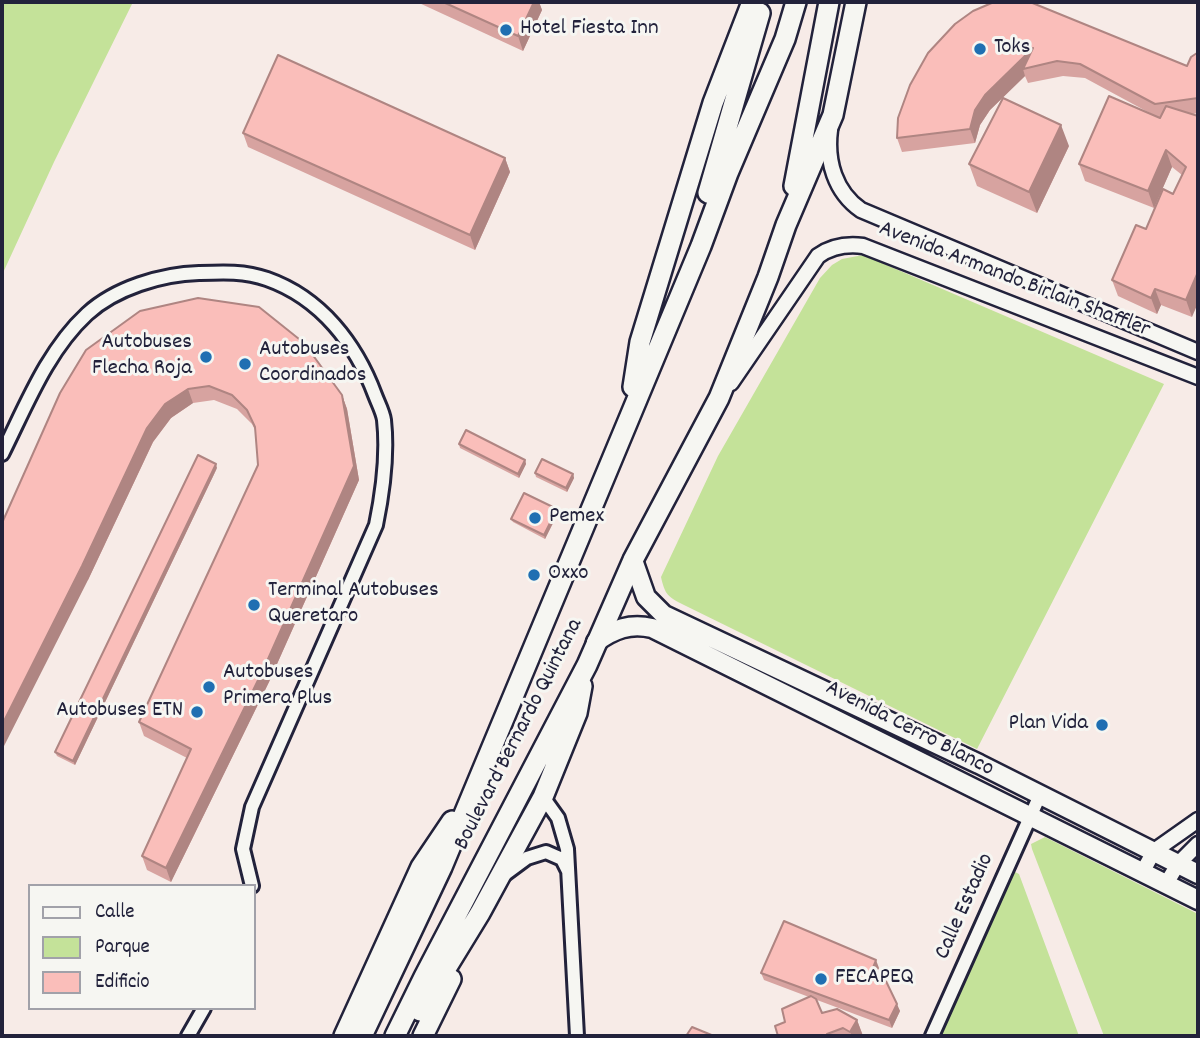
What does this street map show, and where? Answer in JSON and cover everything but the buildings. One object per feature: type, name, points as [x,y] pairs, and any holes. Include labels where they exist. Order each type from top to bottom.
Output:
[{"type":"highway","points":[[627,423],[640,342],[713,103],[752,2]]},
{"type":"highway","name":"Boulevard Bernardo Quintana","points":[[692,265],[718,156],[764,2]]},
{"type":"highway","name":"Boulevard Bernardo Quintana","points":[[362,1036],[442,867],[785,39],[796,2]]},
{"type":"highway","name":"Boulevard Bernardo Quintana","points":[[786,225],[829,2]]},
{"type":"highway","name":"Boulevard Bernardo Quintana","points":[[395,1036],[587,665],[633,560],[719,398],[786,225],[833,115],[856,2]]},
{"type":"highway","points":[[406,1036],[462,944],[543,797],[577,713],[587,665]]},
{"type":"highway","points":[[344,1036],[421,867],[470,798]]},
{"type":"highway","points":[[423,1036],[445,994],[462,944]]},
{"type":"main road","name":"Avenida Cerro Blanco","points":[[633,560],[646,597],[664,615],[1040,794],[1198,874]]},
{"type":"main road","name":"Avenida Cerro Blanco","points":[[596,642],[625,627],[652,628],[1198,900]]},
{"type":"street","name":"Avenida Armando Birlain Shaffler","points":[[833,115],[828,142],[833,173],[846,197],[861,210],[1198,352]]},
{"type":"street","name":"Avenida Armando Birlain Shaffler","points":[[719,398],[752,355],[812,263],[826,250],[847,245],[863,246],[1198,377]]},
{"type":"street","points":[[2,454],[51,357],[88,313],[130,287],[180,273],[239,272],[289,288],[333,321],[365,368],[384,418],[385,481],[376,525],[252,807],[243,849],[252,884]]},
{"type":"street","name":"Calle Estadio","points":[[932,1036],[1040,794]]},
{"type":"street","points":[[543,797],[558,818],[567,849],[577,1036]]},
{"type":"street","points":[[1142,873],[1154,851],[1198,820]]},
{"type":"street","points":[[1166,884],[1178,863],[1198,844]]},
{"type":"street","points":[[496,882],[527,858],[546,852],[562,859],[569,876]]},
{"type":"street","points":[[188,1036],[203,1010]]},
{"type":"green space","points":[[2,2],[133,2],[2,275]]},
{"type":"green space","points":[[863,255],[1164,384],[977,749],[679,602],[666,592],[661,577],[718,456],[820,278],[842,259]]},
{"type":"green space","points":[[1045,837],[1198,914],[1198,1036],[1104,1036],[1032,849],[1031,844]]},
{"type":"green space","points":[[1013,871],[1019,874],[1079,1036],[936,1036],[1008,875]]},
{"type":"place","name":"Hotel Fiesta Inn","points":[[506,30]]},
{"type":"place","name":"Toks","points":[[980,49]]},
{"type":"place","name":"Autobuses Flecha Roja","points":[[206,357]]},
{"type":"place","name":"Autobuses Coordinados","points":[[245,364]]},
{"type":"place","name":"Pemex","points":[[535,518]]},
{"type":"place","name":"Oxxo","points":[[534,575]]},
{"type":"place","name":"Terminal Autobuses Queretaro","points":[[254,605]]},
{"type":"place","name":"Autobuses Primera Plus","points":[[209,687]]},
{"type":"place","name":"Autobuses ETN","points":[[197,712]]},
{"type":"place","name":"Plan Vida","points":[[1102,725]]},
{"type":"place","name":"FECAPEQ","points":[[821,979]]}]
